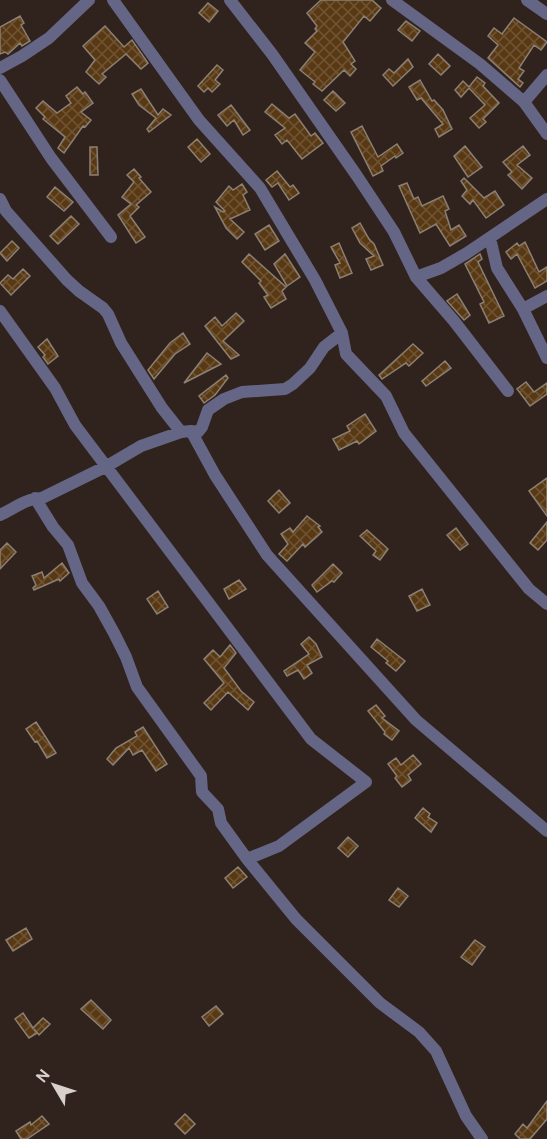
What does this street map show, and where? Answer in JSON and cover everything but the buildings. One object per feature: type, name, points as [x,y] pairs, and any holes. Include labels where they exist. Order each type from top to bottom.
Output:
[{"type":"street","points":[[0,68],[49,38],[89,0]]},
{"type":"street","points":[[112,0],[198,120],[260,188],[315,280],[342,333],[346,354],[386,396],[404,433],[530,589],[547,604]]},
{"type":"street","points":[[230,0],[272,54],[357,176],[394,232],[416,278],[454,321],[508,391]]},
{"type":"street","points":[[392,0],[480,64],[524,102],[547,134]]},
{"type":"street","points":[[527,0],[547,14]]},
{"type":"street","points":[[524,102],[547,75]]},
{"type":"street","points":[[0,80],[51,158],[111,237]]},
{"type":"street","points":[[0,199],[6,210],[67,280],[103,308],[162,408],[186,432],[267,555],[416,720],[547,831]]},
{"type":"street","points":[[416,278],[441,268],[547,199]]},
{"type":"street","points":[[490,238],[497,268],[523,309],[547,358]]},
{"type":"street","points":[[523,309],[547,296]]},
{"type":"street","points":[[0,311],[55,388],[75,425],[311,739],[366,782],[279,846],[247,859]]},
{"type":"street","points":[[0,515],[15,506],[35,498],[42,498],[141,446],[186,432],[198,432],[208,410],[224,399],[242,392],[285,389],[310,368],[324,347],[342,333]]},
{"type":"street","points":[[35,498],[52,527],[68,545],[82,583],[99,606],[114,633],[137,687],[201,776],[204,796],[218,809],[221,823],[296,919],[380,1003],[419,1032],[436,1051],[466,1116],[482,1139]]}]
